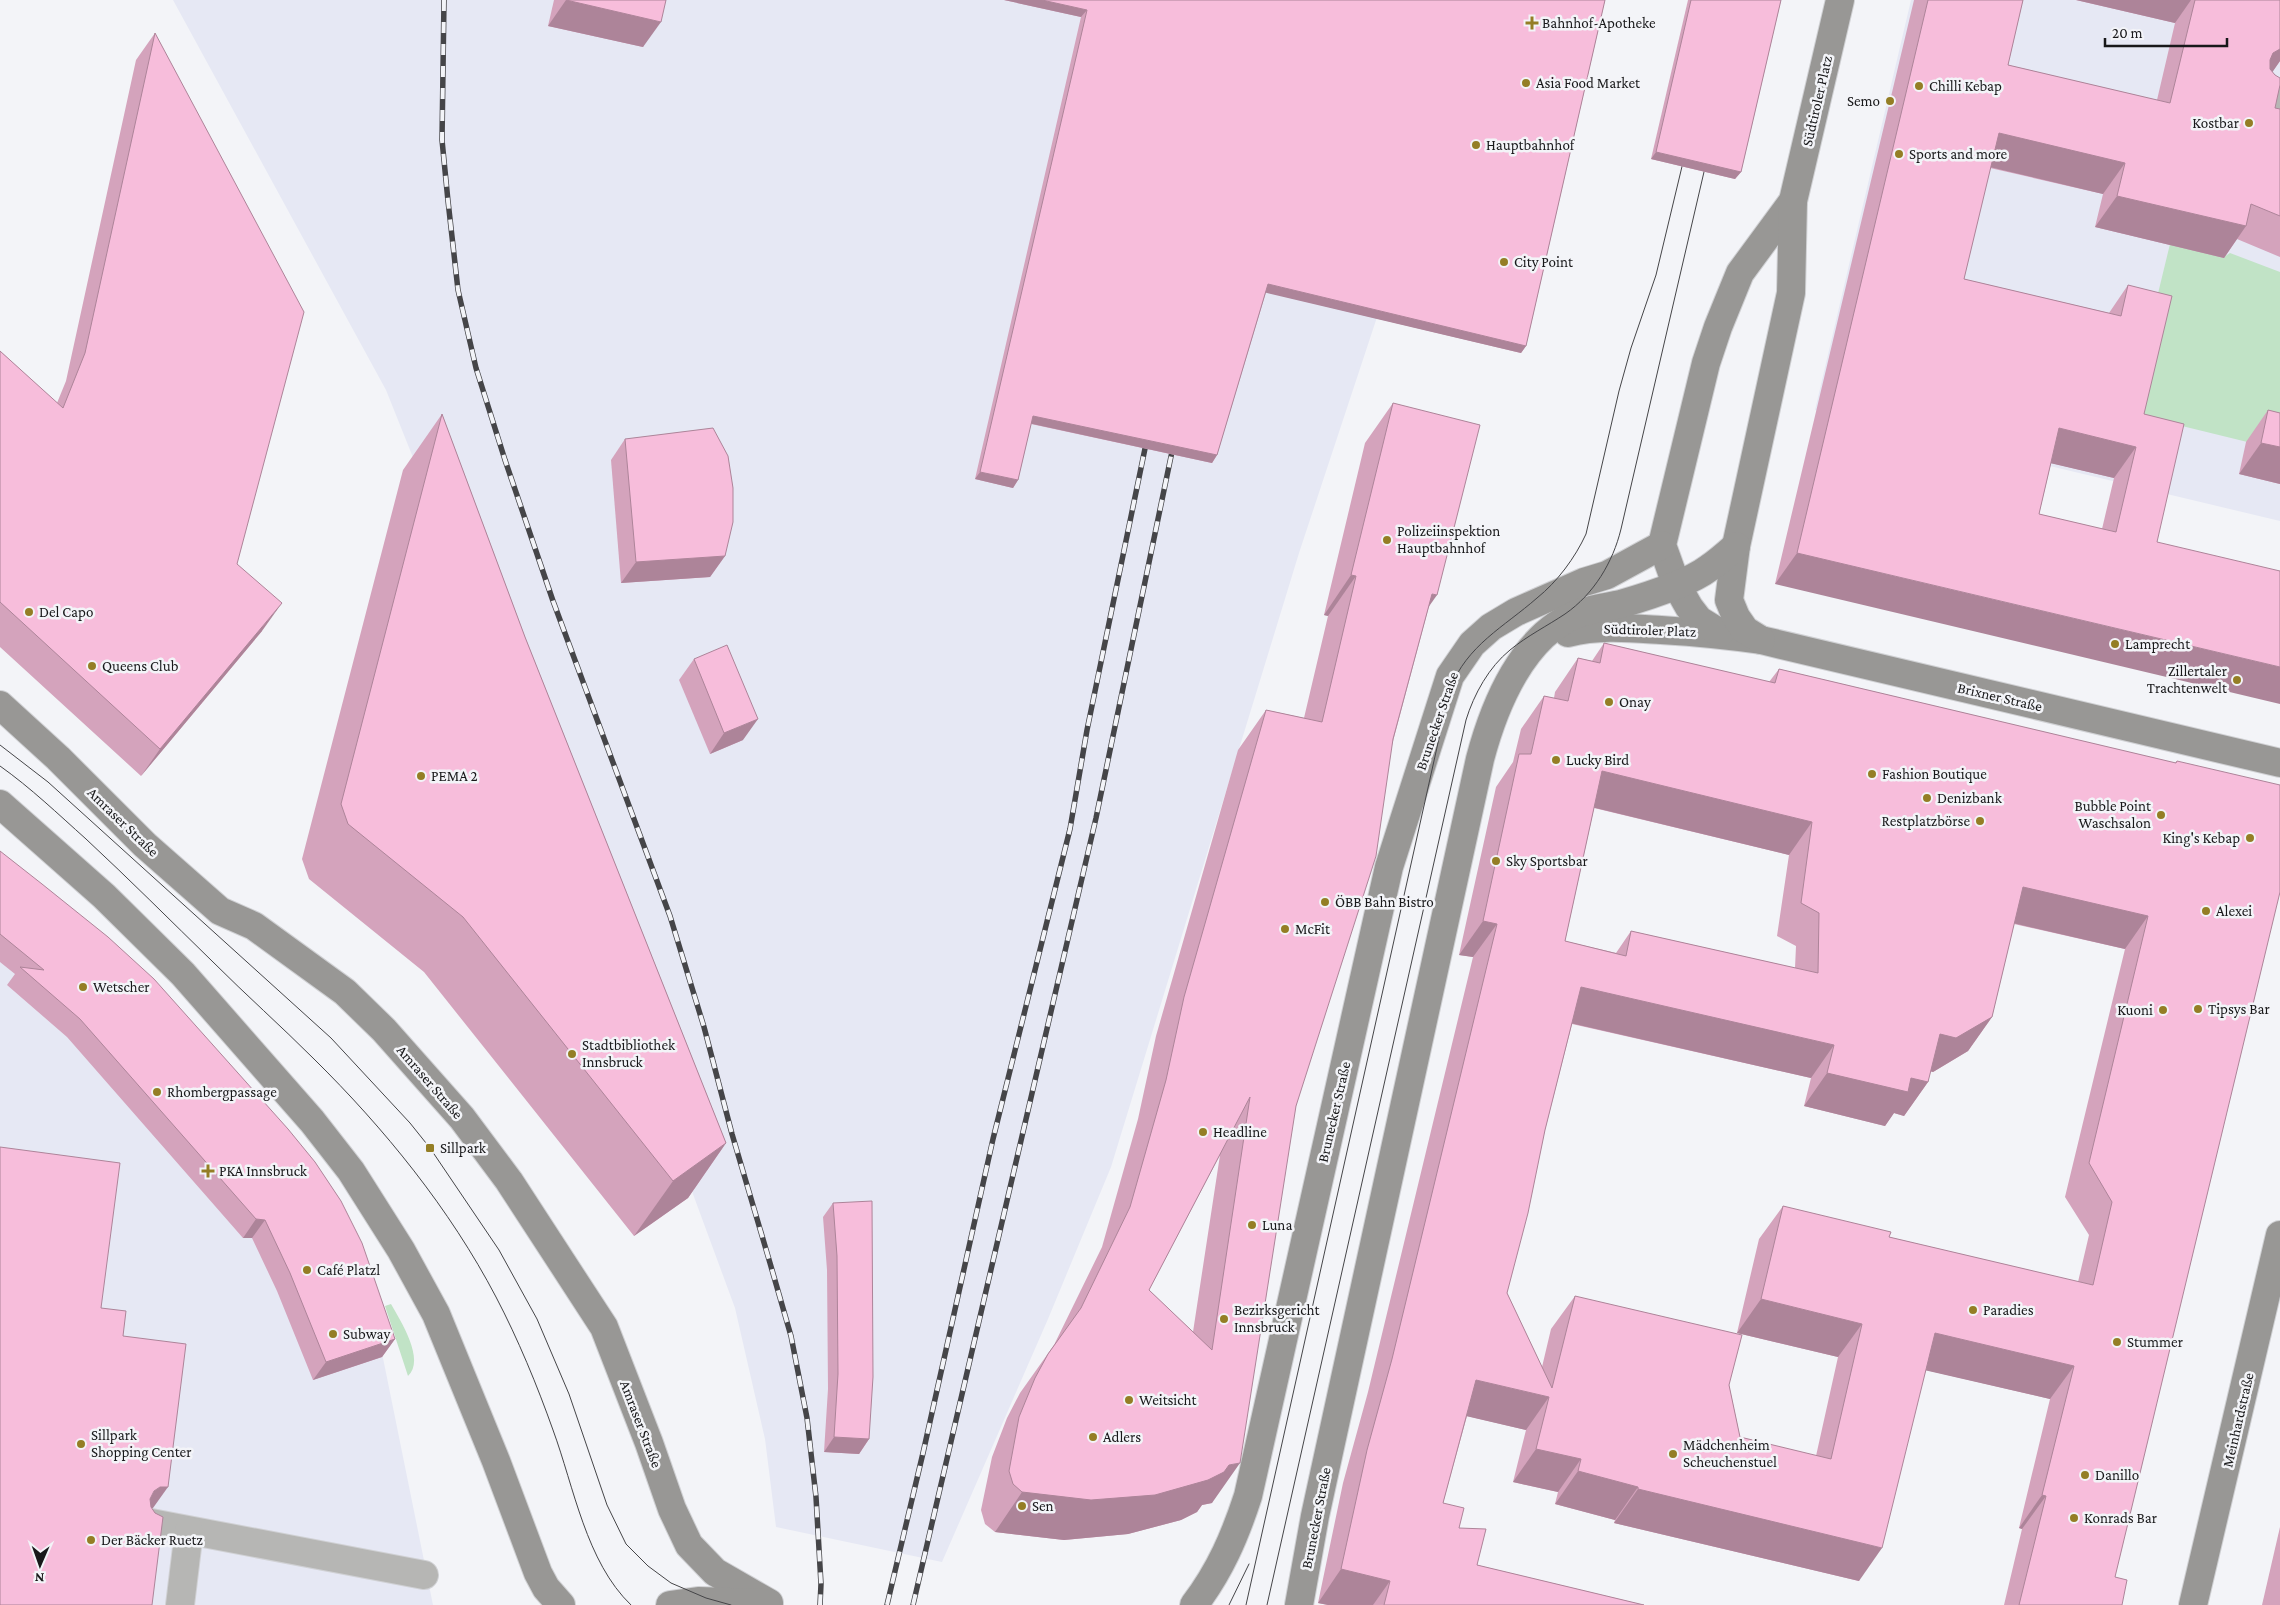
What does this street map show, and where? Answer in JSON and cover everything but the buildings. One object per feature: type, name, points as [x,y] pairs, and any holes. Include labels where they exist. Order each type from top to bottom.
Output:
[{"type":"street","name":"Südtiroler Platz","points":[[1761,640],[1745,630],[1736,617],[1730,600],[1736,546],[1791,293],[1793,201],[1840,0]]},
{"type":"street","name":"Südtiroler Platz","points":[[1720,633],[1699,620],[1676,584],[1662,545],[1706,363],[1718,327],[1740,273],[1793,201]]},
{"type":"street","name":"Brunecker Straße","points":[[1194,1605],[1217,1573],[1230,1548],[1248,1496],[1387,876],[1398,834],[1450,676],[1472,644],[1491,627],[1516,612],[1584,582],[1607,575],[1662,545]]},
{"type":"street","name":"Südtiroler Platz","points":[[1530,650],[1558,625],[1579,614],[1622,604],[1676,584],[1708,569],[1736,546]]},
{"type":"street","name":"Südtiroler Platz","points":[[1530,650],[1558,636],[1583,629],[1601,628],[1720,633]]},
{"type":"street","name":"Brixner Straße","points":[[1720,633],[1761,640],[2280,763]]},
{"type":"street","name":"Brunecker Straße","points":[[1299,1605],[1315,1516],[1480,759],[1497,703],[1507,684],[1530,650]]},
{"type":"street","name":"Amraser Straße","points":[[0,705],[58,758],[145,845],[220,911],[254,926],[345,992],[384,1030],[462,1118],[509,1181],[604,1327],[650,1444],[672,1509],[689,1546],[715,1572],[773,1604]]},
{"type":"street","points":[[0,804],[104,896],[183,974],[312,1121],[351,1171],[401,1250],[436,1314],[493,1452],[531,1555],[546,1588],[561,1605]]},
{"type":"street","name":"Meinhardstraße","points":[[2193,1605],[2280,1235]]},
{"type":"street","points":[[151,1523],[424,1575]]},
{"type":"street","points":[[180,1605],[189,1531]]},
{"type":"street","points":[[531,1555],[537,1605]]},
{"type":"street","points":[[670,1605],[698,1602],[773,1604]]},
{"type":"shaded area","points":[[173,0],[1454,0],[1386,290],[1299,553],[1111,1167],[1048,1319],[942,1562],[776,1527],[765,1439],[735,1308],[520,725],[386,390]]},
{"type":"shaded area","points":[[1911,0],[2280,0],[2280,521],[1815,410]]},
{"type":"shaded area","points":[[0,879],[367,1309],[383,1358],[433,1605],[0,1605]]},
{"type":"green space","points":[[2170,244],[2224,257],[2230,253],[2280,272],[2280,450],[2129,413]]},
{"type":"green space","points":[[391,1304],[410,1340],[413,1350],[413,1369],[408,1376],[385,1306]]},
{"type":"tram line","points":[[1246,1605],[1450,689],[1466,660],[1476,649],[1544,592],[1558,577],[1571,561],[1586,534],[1619,391],[1631,348],[1656,275],[1685,154]]},
{"type":"tram line","points":[[1267,1605],[1466,720],[1473,700],[1495,664],[1517,645],[1565,614],[1585,597],[1601,576],[1613,553],[1621,529],[1707,159]]},
{"type":"tram line","points":[[0,745],[48,782],[331,1038],[410,1123],[430,1148],[499,1250],[537,1319],[569,1394],[607,1505],[626,1544],[648,1566],[671,1583],[706,1598],[731,1605]]},
{"type":"tram line","points":[[0,766],[33,792],[86,839],[302,1047],[366,1113],[437,1201],[478,1264],[504,1313],[527,1362],[547,1413],[592,1546],[603,1568],[631,1605]]},
{"type":"tram line","points":[[1229,1605],[1249,1564]]},
{"type":"railway","points":[[444,0],[442,140],[458,290],[476,368],[553,601],[670,916],[704,1027],[732,1134],[791,1336],[807,1418],[816,1497],[821,1584],[820,1605]]},
{"type":"railway","points":[[887,1605],[993,1139],[1070,829],[1087,730],[1148,434]]},
{"type":"railway","points":[[913,1605],[1096,818],[1174,442]]},
{"type":"place","name":"Bahnhof-Apotheke","points":[[1532,23]]},
{"type":"place","name":"Asia Food Market","points":[[1526,83]]},
{"type":"place","name":"Chilli Kebap","points":[[1919,86]]},
{"type":"place","name":"Semo","points":[[1890,101]]},
{"type":"place","name":"Kostbar","points":[[2249,123]]},
{"type":"place","name":"Hauptbahnhof","points":[[1476,145]]},
{"type":"place","name":"Sports and more","points":[[1899,154]]},
{"type":"place","name":"City Point","points":[[1504,262]]},
{"type":"place","name":"Polizeiinspektion Hauptbahnhof","points":[[1387,540]]},
{"type":"place","name":"Del Capo","points":[[29,612]]},
{"type":"place","name":"Lamprecht","points":[[2115,644]]},
{"type":"place","name":"Queens Club","points":[[92,666]]},
{"type":"place","name":"Zillertaler Trachtenwelt","points":[[2237,680]]},
{"type":"place","name":"Onay","points":[[1609,702]]},
{"type":"place","name":"Lucky Bird","points":[[1556,760]]},
{"type":"place","name":"Fashion Boutique","points":[[1872,774]]},
{"type":"place","name":"PEMA 2","points":[[421,776]]},
{"type":"place","name":"Denizbank","points":[[1927,798]]},
{"type":"place","name":"Bubble Point Waschsalon","points":[[2161,815]]},
{"type":"place","name":"Restplatzbörse","points":[[1980,821]]},
{"type":"place","name":"King's Kebap","points":[[2250,838]]},
{"type":"place","name":"Sky Sportsbar","points":[[1496,861]]},
{"type":"place","name":"ÖBB Bahn Bistro","points":[[1325,902]]},
{"type":"place","name":"Alexei","points":[[2206,911]]},
{"type":"place","name":"McFit","points":[[1285,929]]},
{"type":"place","name":"Wetscher","points":[[83,987]]},
{"type":"place","name":"Tipsys Bar","points":[[2198,1009]]},
{"type":"place","name":"Kuoni","points":[[2163,1010]]},
{"type":"place","name":"Stadtbibliothek Innsbruck","points":[[572,1054]]},
{"type":"place","name":"Rhombergpassage","points":[[157,1092]]},
{"type":"place","name":"Headline","points":[[1203,1132]]},
{"type":"place","name":"Sillpark","points":[[430,1148]]},
{"type":"place","name":"PKA Innsbruck","points":[[208,1171]]},
{"type":"place","name":"Luna","points":[[1252,1225]]},
{"type":"place","name":"Café Platzl","points":[[307,1270]]},
{"type":"place","name":"Paradies","points":[[1973,1310]]},
{"type":"place","name":"Bezirksgericht Innsbruck","points":[[1224,1319]]},
{"type":"place","name":"Subway","points":[[333,1334]]},
{"type":"place","name":"Stummer","points":[[2117,1342]]},
{"type":"place","name":"Weitsicht","points":[[1129,1400]]},
{"type":"place","name":"Adlers","points":[[1093,1437]]},
{"type":"place","name":"Sillpark Shopping Center","points":[[81,1444]]},
{"type":"place","name":"Mädchenheim Scheuchenstuel","points":[[1673,1454]]},
{"type":"place","name":"Danillo","points":[[2085,1475]]},
{"type":"place","name":"Sen","points":[[1022,1506]]},
{"type":"place","name":"Konrads Bar","points":[[2074,1518]]},
{"type":"place","name":"Der Bäcker Ruetz","points":[[91,1540]]}]
